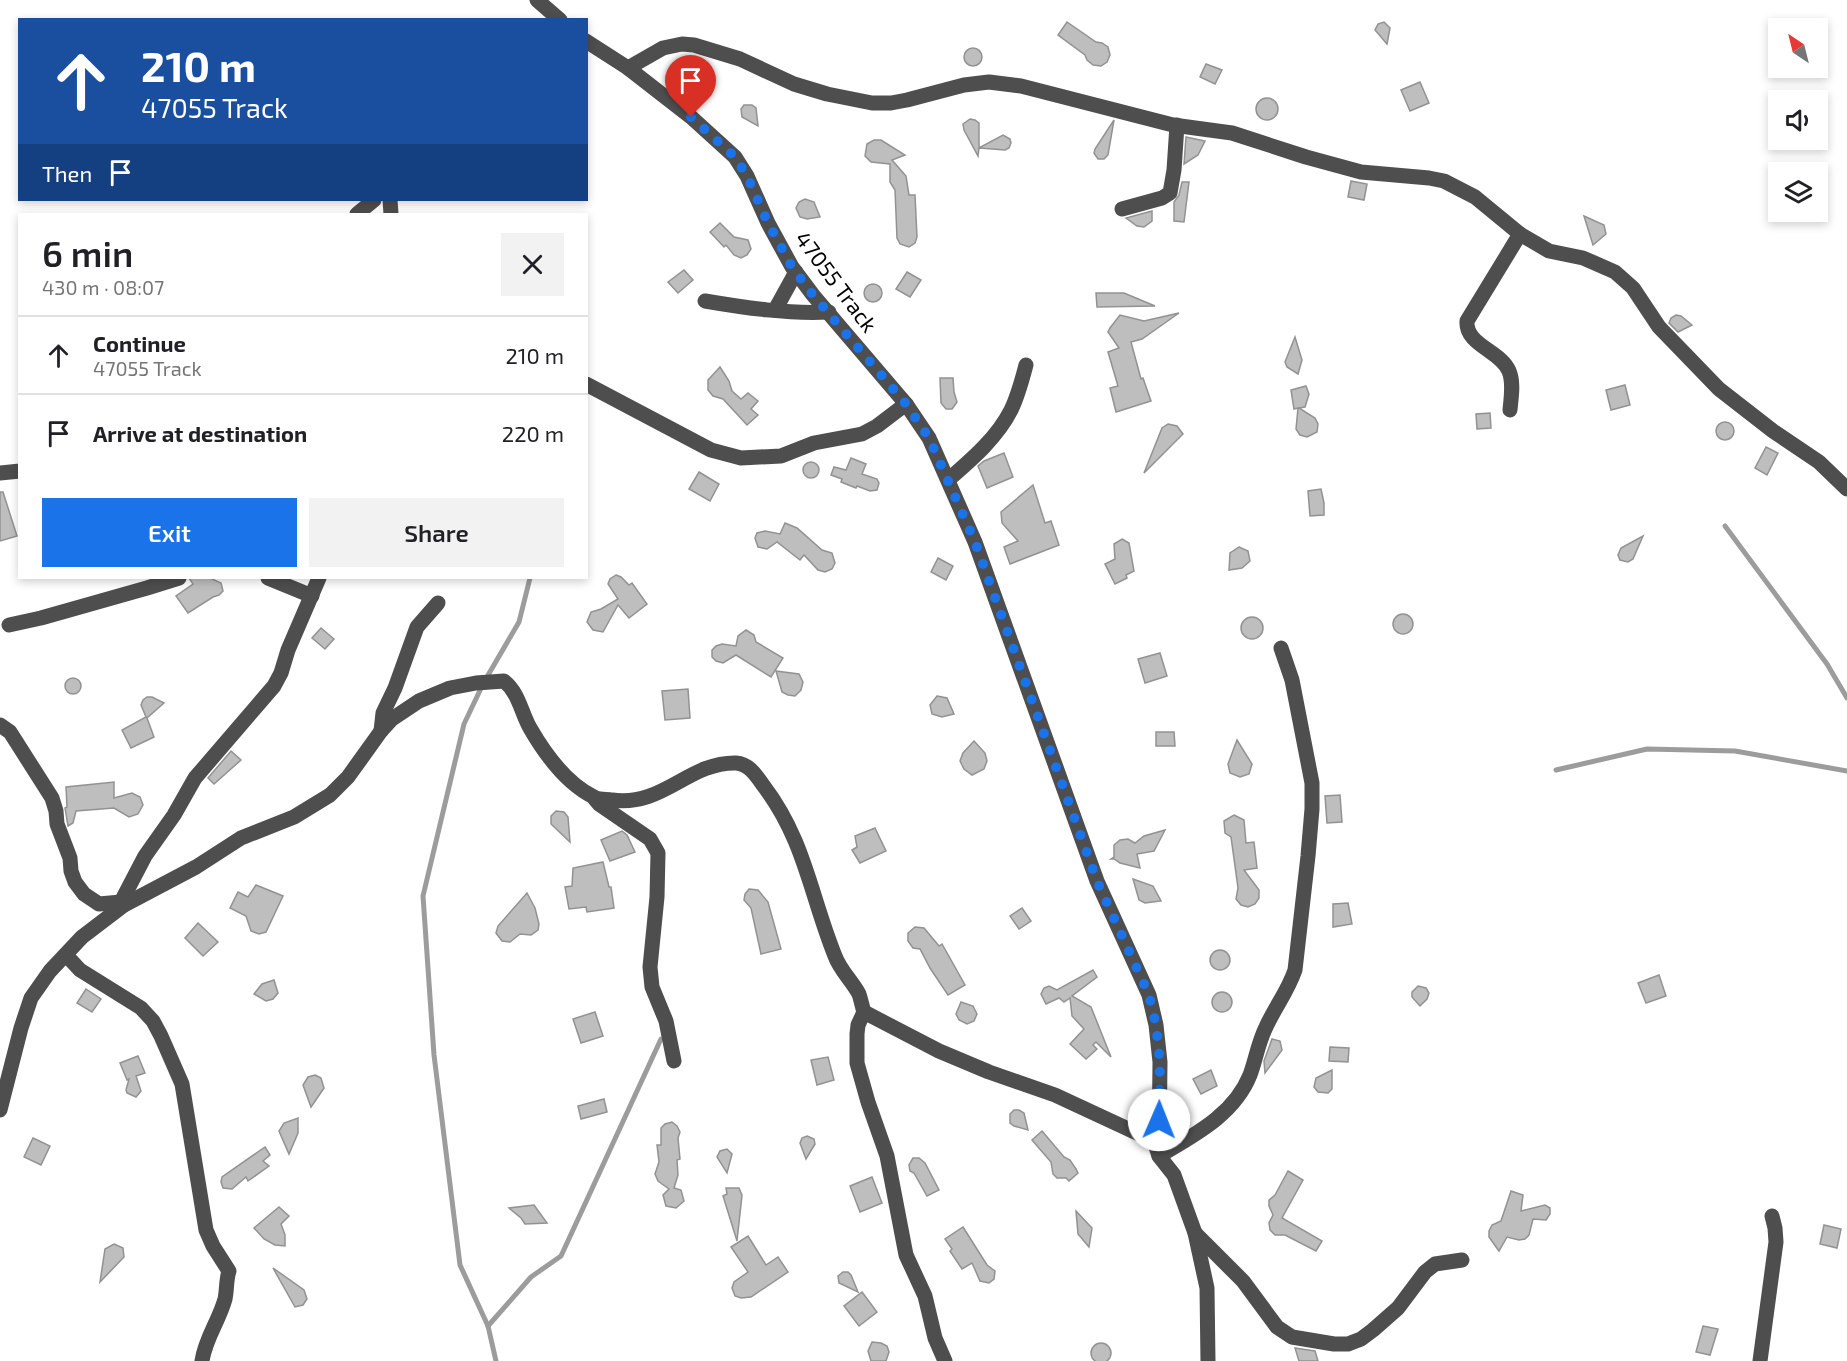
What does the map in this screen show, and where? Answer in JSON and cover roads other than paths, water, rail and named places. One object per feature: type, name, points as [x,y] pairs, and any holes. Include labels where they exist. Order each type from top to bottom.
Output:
[{"type":"street","points":[[537,0],[558,18]]},
{"type":"street","name":"47055 Track","points":[[588,42],[628,68],[691,117],[735,157],[796,272],[906,404],[929,438],[994,595],[1097,881],[1149,995],[1156,1025],[1160,1062],[1159,1156]]},
{"type":"street","points":[[628,68],[663,48],[682,44],[694,45],[740,59],[794,84],[858,101],[891,103],[923,98],[964,86],[988,82],[1021,86],[1177,125],[1232,133],[1361,172],[1444,181],[1475,197],[1520,234],[1549,251],[1583,258],[1615,272],[1633,288],[1659,327],[1719,389],[1819,462],[1847,489]]},
{"type":"street","points":[[1122,209],[1162,198],[1170,193],[1177,125]]},
{"type":"street","points":[[358,213],[373,201]]},
{"type":"street","points":[[1510,410],[1512,381],[1510,372],[1501,358],[1475,339],[1467,327],[1467,321],[1520,234]]},
{"type":"street","points":[[775,310],[796,272]]},
{"type":"street","points":[[705,301],[746,308],[829,312]]},
{"type":"street","points":[[948,480],[975,457],[1010,412],[1026,365]]},
{"type":"street","points":[[588,385],[711,450],[741,458],[781,456],[814,443],[862,434],[877,426],[906,404]]},
{"type":"street","points":[[0,473],[18,471]]},
{"type":"street","points":[[9,625],[176,579]]},
{"type":"street","points":[[270,579],[312,596]]},
{"type":"street","points":[[122,904],[145,856],[174,815],[195,778],[274,686],[319,579]]},
{"type":"street","points":[[381,731],[383,713],[395,688],[417,627],[438,603]]},
{"type":"street","points":[[1159,1156],[1223,1114],[1236,1101],[1250,1075],[1264,1029],[1291,984],[1295,970],[1309,844],[1312,783],[1292,680],[1281,648]]},
{"type":"street","points":[[0,1110],[31,998],[50,971],[82,937],[122,904],[196,867],[241,838],[294,817],[330,795],[348,777],[381,731],[402,712],[419,701],[438,692],[476,683],[504,681],[515,692],[531,729],[559,768],[577,788],[650,839],[658,853],[657,897],[650,967],[652,987],[666,1021],[674,1061]]},
{"type":"street","points":[[0,725],[10,732],[52,798],[57,824],[70,858],[75,882],[84,894],[99,904],[122,904]]},
{"type":"street","points":[[594,798],[626,802],[644,799],[657,795],[692,774],[713,767],[738,763],[747,766],[774,798],[788,823],[809,874],[822,921],[836,959],[859,994],[864,1012],[857,1034],[857,1063],[887,1156],[906,1255],[925,1296],[935,1338],[945,1361]]},
{"type":"street","points":[[66,955],[80,970],[141,1008],[153,1021],[182,1084],[206,1230],[229,1271],[225,1298],[215,1326],[204,1347],[202,1361]]},
{"type":"street","points":[[864,1012],[939,1051],[989,1072],[1055,1095],[1154,1141],[1159,1156],[1174,1176],[1195,1233],[1207,1288],[1208,1361]]},
{"type":"street","points":[[0,1055],[11,1068]]},
{"type":"street","points":[[1760,1361],[1775,1251],[1775,1228],[1772,1216]]},
{"type":"street","points":[[1195,1233],[1243,1281],[1277,1327],[1292,1336],[1334,1344],[1348,1344],[1361,1339],[1373,1330],[1398,1308],[1425,1272],[1435,1264],[1462,1260]]},
{"type":"waterway","points":[[1725,526],[1827,664],[1847,698]]},
{"type":"waterway","points":[[496,1361],[488,1326],[460,1265],[434,1055],[423,896],[464,724],[484,682],[519,622],[530,579]]},
{"type":"waterway","points":[[1556,770],[1647,749],[1735,751],[1847,771]]},
{"type":"waterway","points":[[488,1326],[531,1277],[561,1256],[661,1039]]}]
